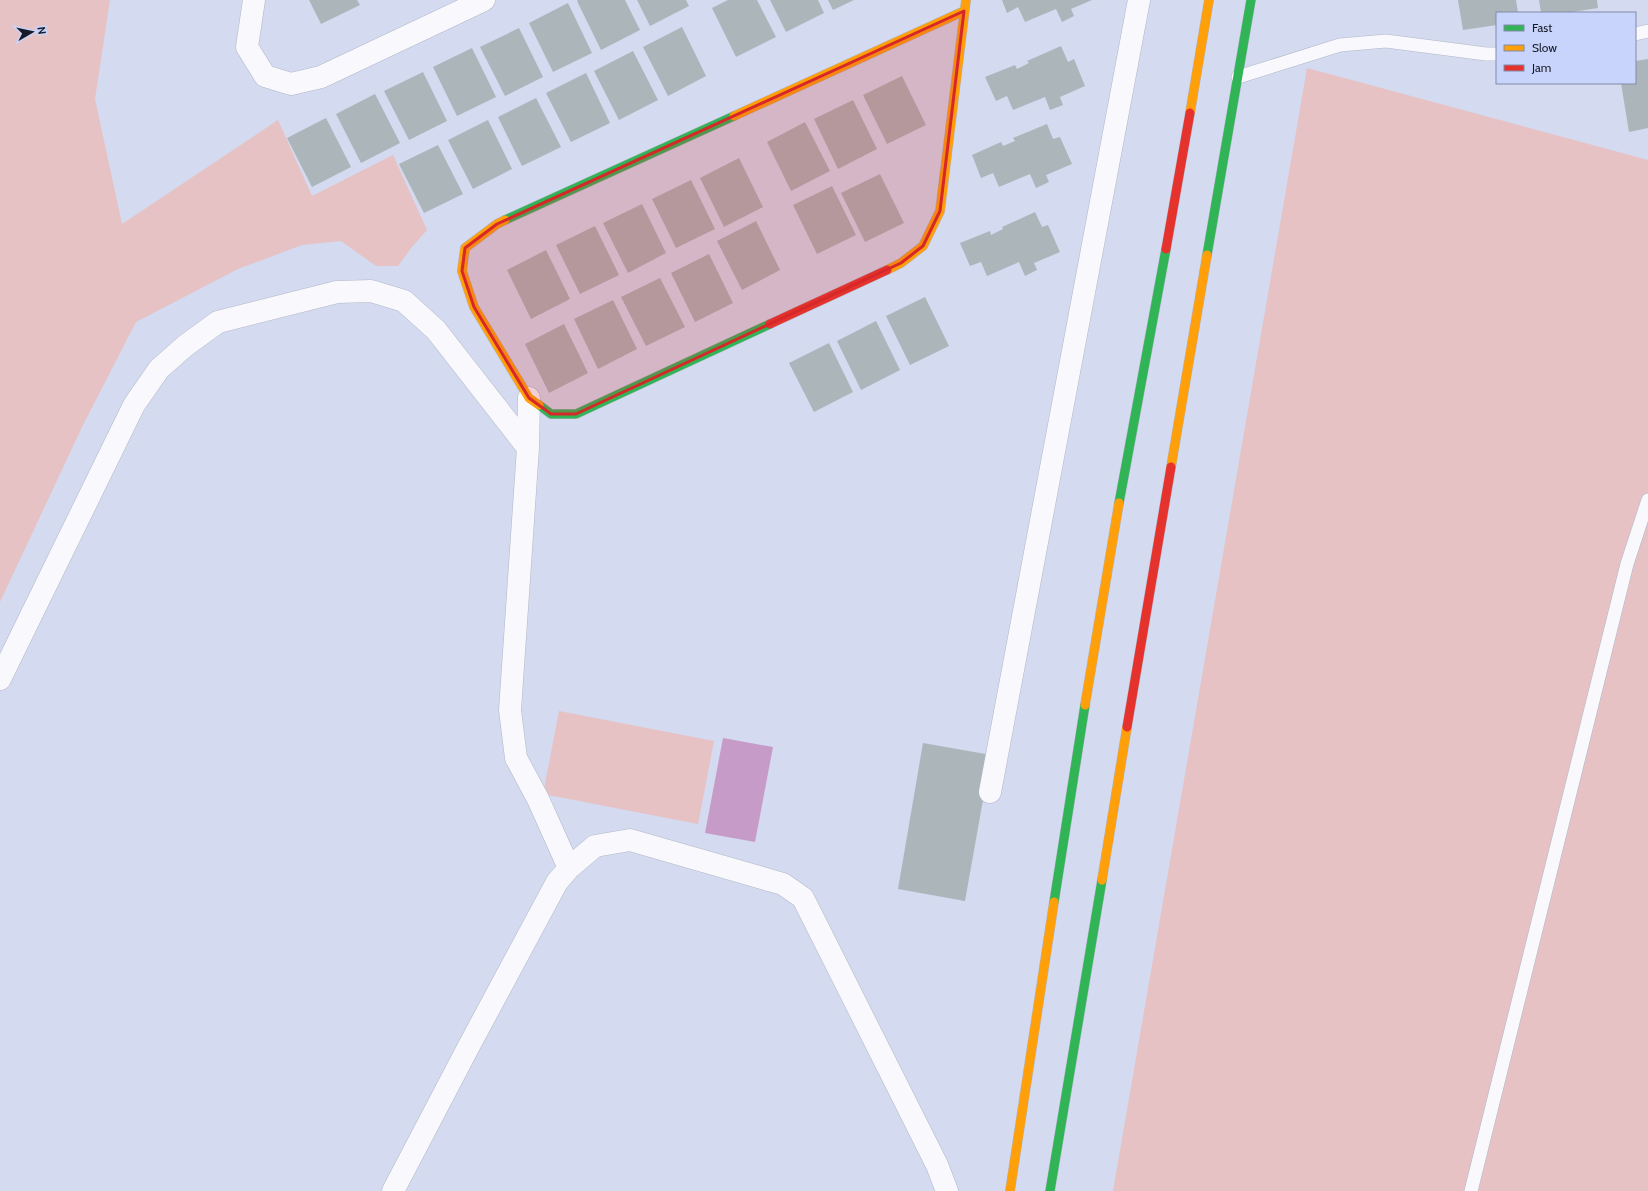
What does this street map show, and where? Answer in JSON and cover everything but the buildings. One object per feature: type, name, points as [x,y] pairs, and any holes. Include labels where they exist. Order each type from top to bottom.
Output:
[{"type":"street","points":[[254,0],[248,47],[265,76],[291,84],[321,77],[484,0]]},
{"type":"street","points":[[964,11],[497,224],[465,248],[462,271],[474,307],[529,398],[550,414],[576,414],[901,263],[923,246],[940,211],[966,0]]},
{"type":"street","points":[[990,792],[1139,0]]},
{"type":"street","points":[[1010,1191],[1053,903],[1121,492],[1191,116],[1209,0]]},
{"type":"street","points":[[1050,1191],[1170,471],[1251,0]]},
{"type":"street","points":[[0,679],[134,405],[159,369],[185,346],[218,322],[337,292],[371,291],[404,301],[436,330],[528,448]]},
{"type":"street","points":[[529,398],[528,448],[510,710],[516,758],[538,799],[569,868]]},
{"type":"street","points":[[393,1191],[470,1044],[558,882],[569,868],[595,846],[630,840],[783,884],[803,898],[938,1165],[947,1191]]},
{"type":"lane","points":[[1636,34],[1648,31]]},
{"type":"lane","points":[[1238,76],[1340,45],[1386,41],[1496,54]]},
{"type":"lane","points":[[1471,1191],[1627,564],[1648,500]]},
{"type":"highlighted area","points":[[964,11],[940,211],[923,246],[901,263],[576,414],[551,414],[529,398],[474,307],[462,271],[465,248],[497,224]]},
{"type":"shaded area","points":[[0,0],[110,0],[95,99],[122,224],[278,120],[312,196],[393,155],[427,230],[398,266],[376,266],[341,241],[302,245],[238,269],[136,322],[83,425],[0,602]]},
{"type":"shaded area","points":[[1307,68],[1648,160],[1648,1191],[1113,1191]]},
{"type":"shaded area","points":[[559,711],[714,741],[698,824],[543,794]]},
{"type":"shaded area","points":[[723,738],[773,747],[755,842],[705,833]]},
{"type":"traffic: fast","points":[[1207,255],[1251,0]]},
{"type":"traffic: fast","points":[[505,220],[734,116]]},
{"type":"traffic: fast","points":[[1119,503],[1166,249]]},
{"type":"traffic: fast","points":[[539,405],[551,414],[576,414],[770,324]]},
{"type":"traffic: fast","points":[[1054,902],[1085,705]]},
{"type":"traffic: fast","points":[[1050,1191],[1102,880]]},
{"type":"traffic: slow","points":[[887,270],[901,263],[923,246],[940,211],[966,0]]},
{"type":"traffic: slow","points":[[1190,113],[1209,0]]},
{"type":"traffic: slow","points":[[734,116],[964,11]]},
{"type":"traffic: slow","points":[[505,220],[497,224],[465,248],[462,271],[474,307],[529,398],[539,405]]},
{"type":"traffic: slow","points":[[1171,467],[1207,255]]},
{"type":"traffic: slow","points":[[1085,705],[1119,503]]},
{"type":"traffic: slow","points":[[1102,880],[1127,727]]},
{"type":"traffic: slow","points":[[1010,1191],[1054,902]]},
{"type":"traffic: jam","points":[[1166,249],[1190,113]]},
{"type":"traffic: jam","points":[[770,324],[887,270]]},
{"type":"traffic: jam","points":[[1127,727],[1171,467]]}]
